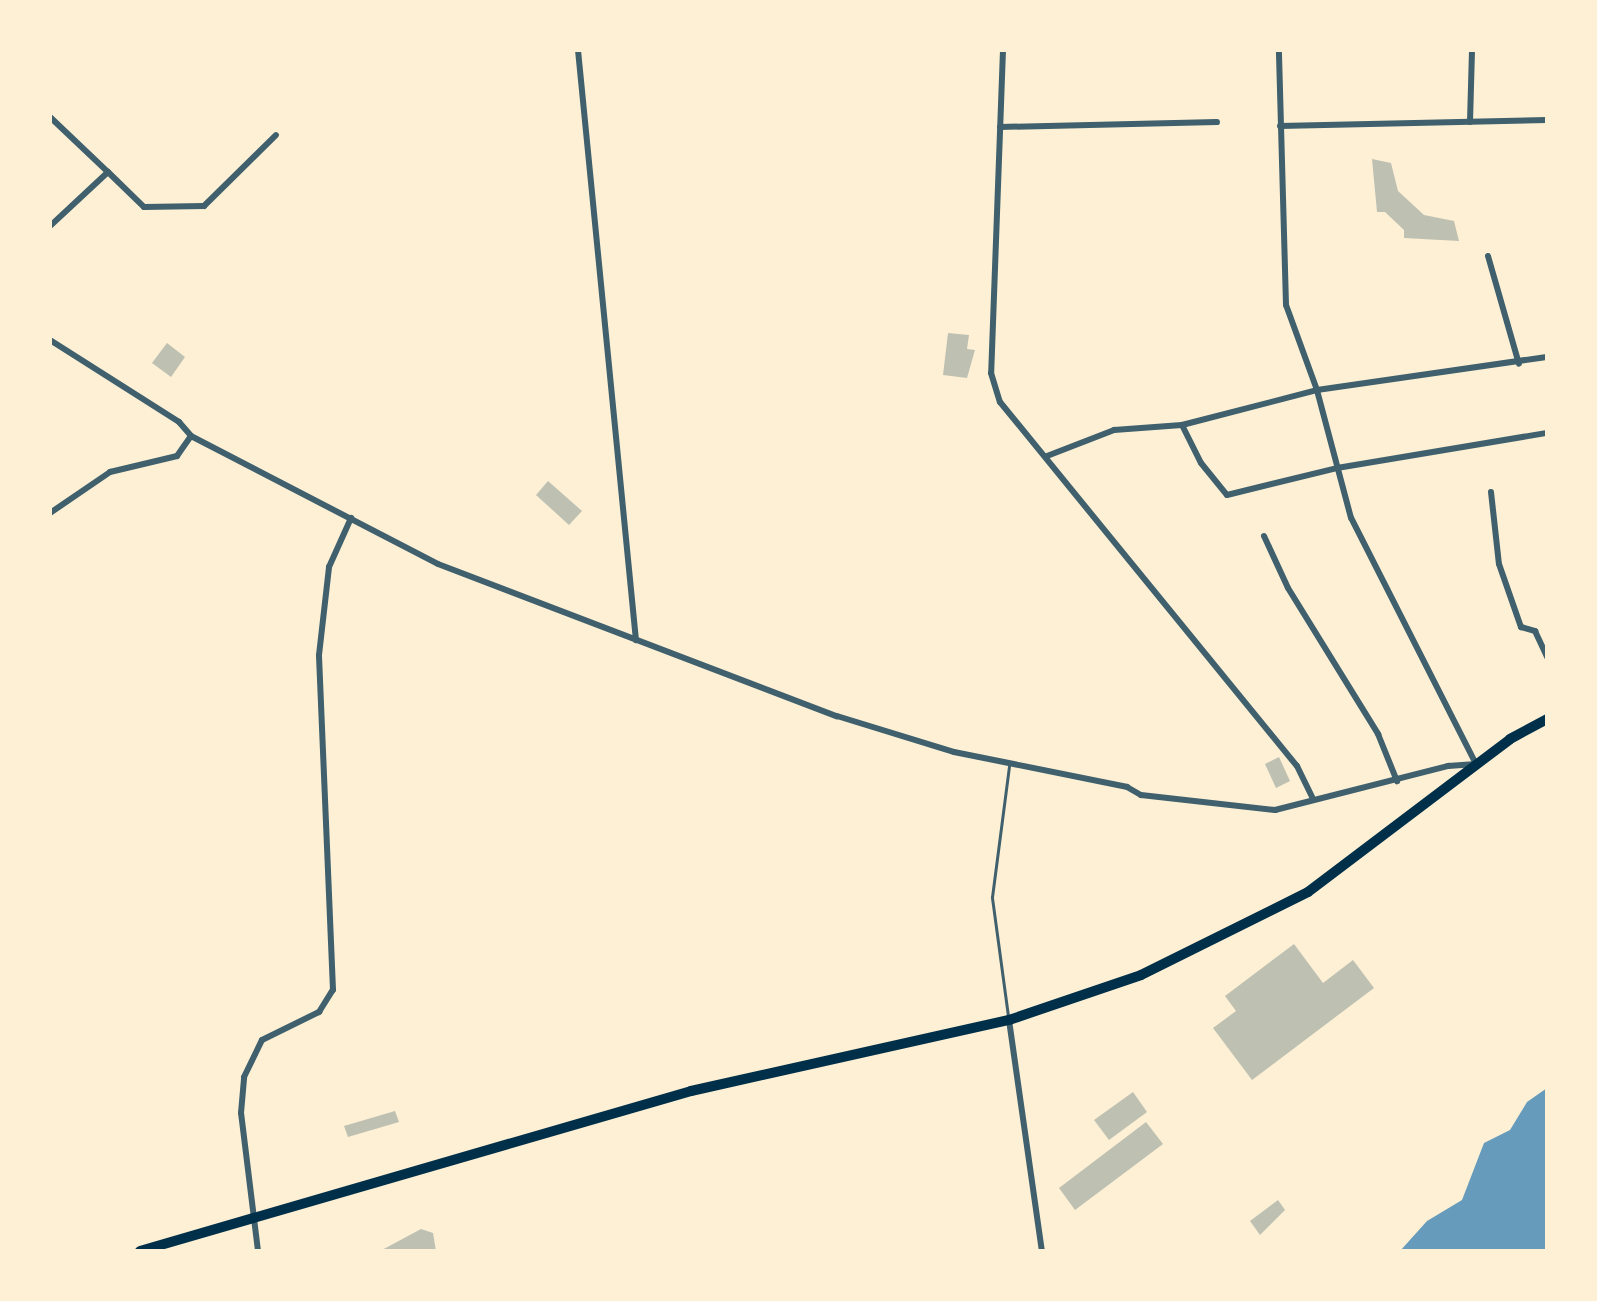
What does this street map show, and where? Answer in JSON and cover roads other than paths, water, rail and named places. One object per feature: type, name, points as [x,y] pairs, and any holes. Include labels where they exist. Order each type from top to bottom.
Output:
[{"type":"main road","points":[[140,1251],[691,1091],[1009,1020],[1141,975],[1279,909],[1334,875],[1476,764],[1547,719]]},
{"type":"street","points":[[578,50],[636,640]]},
{"type":"street","points":[[1003,50],[991,373],[1000,402],[1297,766],[1313,799]]},
{"type":"street","points":[[50,340],[179,422],[191,436],[438,564],[837,716],[1009,766],[1127,787],[1141,795],[1275,810],[1476,764],[1351,518],[1317,390],[1292,325],[1283,285],[1279,50]]},
{"type":"street","points":[[1470,122],[1472,50]]},
{"type":"street","points":[[50,117],[144,207],[204,206],[276,135]]},
{"type":"street","points":[[1280,126],[1547,120]]},
{"type":"street","points":[[1000,127],[1217,122]]},
{"type":"street","points":[[50,226],[108,172]]},
{"type":"street","points":[[1488,256],[1519,364]]},
{"type":"street","points":[[1047,456],[1114,430],[1182,425],[1317,390],[1519,364],[1547,357]]},
{"type":"street","points":[[1182,425],[1201,463],[1227,495],[1337,468],[1547,433]]},
{"type":"street","points":[[50,513],[110,472],[177,456],[191,436]]},
{"type":"street","points":[[1491,492],[1499,564],[1521,627],[1535,631],[1547,657]]},
{"type":"street","points":[[258,1251],[241,1113],[244,1077],[262,1040],[319,1012],[333,990],[319,655],[329,567],[351,518]]},
{"type":"street","points":[[1264,536],[1288,588],[1378,734],[1397,781]]},
{"type":"street","points":[[1009,1020],[1042,1251]]},
{"type":"lane","points":[[1009,766],[992,897],[1009,1020]]},
{"type":"water","points":[[1547,1088],[1547,1251],[1400,1251],[1427,1221],[1462,1200],[1484,1143],[1510,1130],[1527,1102]]}]
